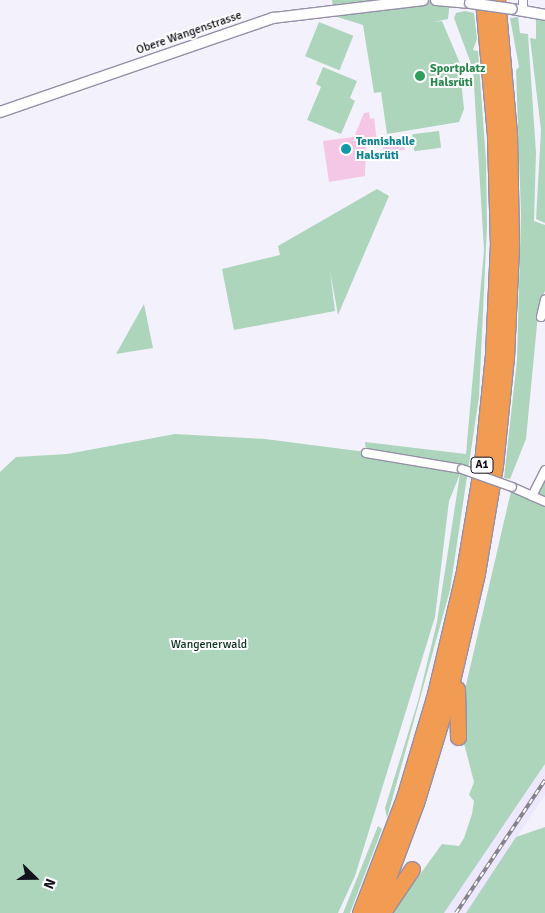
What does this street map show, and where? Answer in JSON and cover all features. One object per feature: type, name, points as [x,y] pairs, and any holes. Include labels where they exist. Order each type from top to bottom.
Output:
[{"type":"highway","name":"A1","points":[[375,913],[419,794],[458,660],[490,501],[509,318],[510,171],[497,0]]},
{"type":"highway","name":"A1","points":[[360,913],[404,798],[435,694],[464,571],[482,463],[493,354],[498,244],[494,108],[477,2]]},
{"type":"highway","name":"A1","points":[[458,660],[458,737]]},
{"type":"highway","points":[[384,913],[412,869]]},
{"type":"street","name":"Obere Wangenstrasse","points":[[0,112],[273,18],[423,0]]},
{"type":"street","points":[[436,0],[519,7],[545,15]]},
{"type":"street","points":[[542,317],[545,299]]},
{"type":"street","points":[[366,452],[462,469],[512,487],[545,502]]},
{"type":"street","points":[[532,496],[545,470]]},
{"type":"shaded area","points":[[545,764],[545,795],[466,913],[444,913]]},
{"type":"green space","name":"Sportplatz Halsrüti","points":[[332,0],[450,0],[448,19],[433,22],[442,21],[459,61],[464,109],[459,122],[387,134],[381,92],[374,93],[363,25],[334,16]]},
{"type":"green space","name":"Wangenerwald","points":[[465,11],[474,13],[477,39],[473,50],[478,51],[486,160],[487,226],[479,397],[450,590],[387,818],[385,808],[418,701],[437,622],[460,474],[449,501],[435,617],[355,876],[338,913],[0,913],[0,472],[16,457],[67,454],[175,434],[265,439],[366,452],[365,442],[466,454],[484,250],[473,69],[454,18],[456,13]]},
{"type":"green space","points":[[536,14],[545,15],[545,223],[536,219],[541,130],[530,38],[536,39]]},
{"type":"green space","points":[[518,17],[520,33],[528,34],[536,153],[534,221],[545,225],[545,291],[539,304],[526,439],[510,479],[504,478],[517,360],[521,214],[516,70],[519,67],[510,18]]},
{"type":"green space","points":[[319,22],[353,36],[339,70],[305,56]]},
{"type":"green space","points":[[323,67],[357,81],[350,98],[355,101],[341,134],[307,120],[321,87],[316,84]]},
{"type":"green space","points":[[439,131],[441,148],[414,151],[412,134]]},
{"type":"green space","points":[[377,189],[389,196],[338,315],[330,271],[335,311],[234,330],[222,269],[280,255],[278,246]]},
{"type":"green space","points":[[144,304],[153,348],[116,354]]},
{"type":"green space","points":[[545,470],[545,764],[444,913],[392,913],[442,844],[459,846],[464,838],[472,814],[474,801],[469,795],[474,782],[461,732],[463,698],[512,487],[532,496]]},
{"type":"green space","points":[[378,826],[382,829],[350,913],[343,913]]},
{"type":"green space","points":[[545,827],[545,913],[466,913],[516,837]]},
{"type":"building","name":"Tennishalle Halsrüti","points":[[369,112],[370,119],[374,118],[377,141],[366,144],[365,176],[329,182],[323,141],[354,137],[364,113]]},
{"type":"building","points":[[403,138],[405,150],[384,153],[382,141]]},
{"type":"railway","points":[[456,913],[545,780]]},
{"type":"place","name":"Sportplatz Halsrüti","points":[[420,76]]},
{"type":"place","name":"Tennishalle Halsrüti","points":[[346,149]]}]
